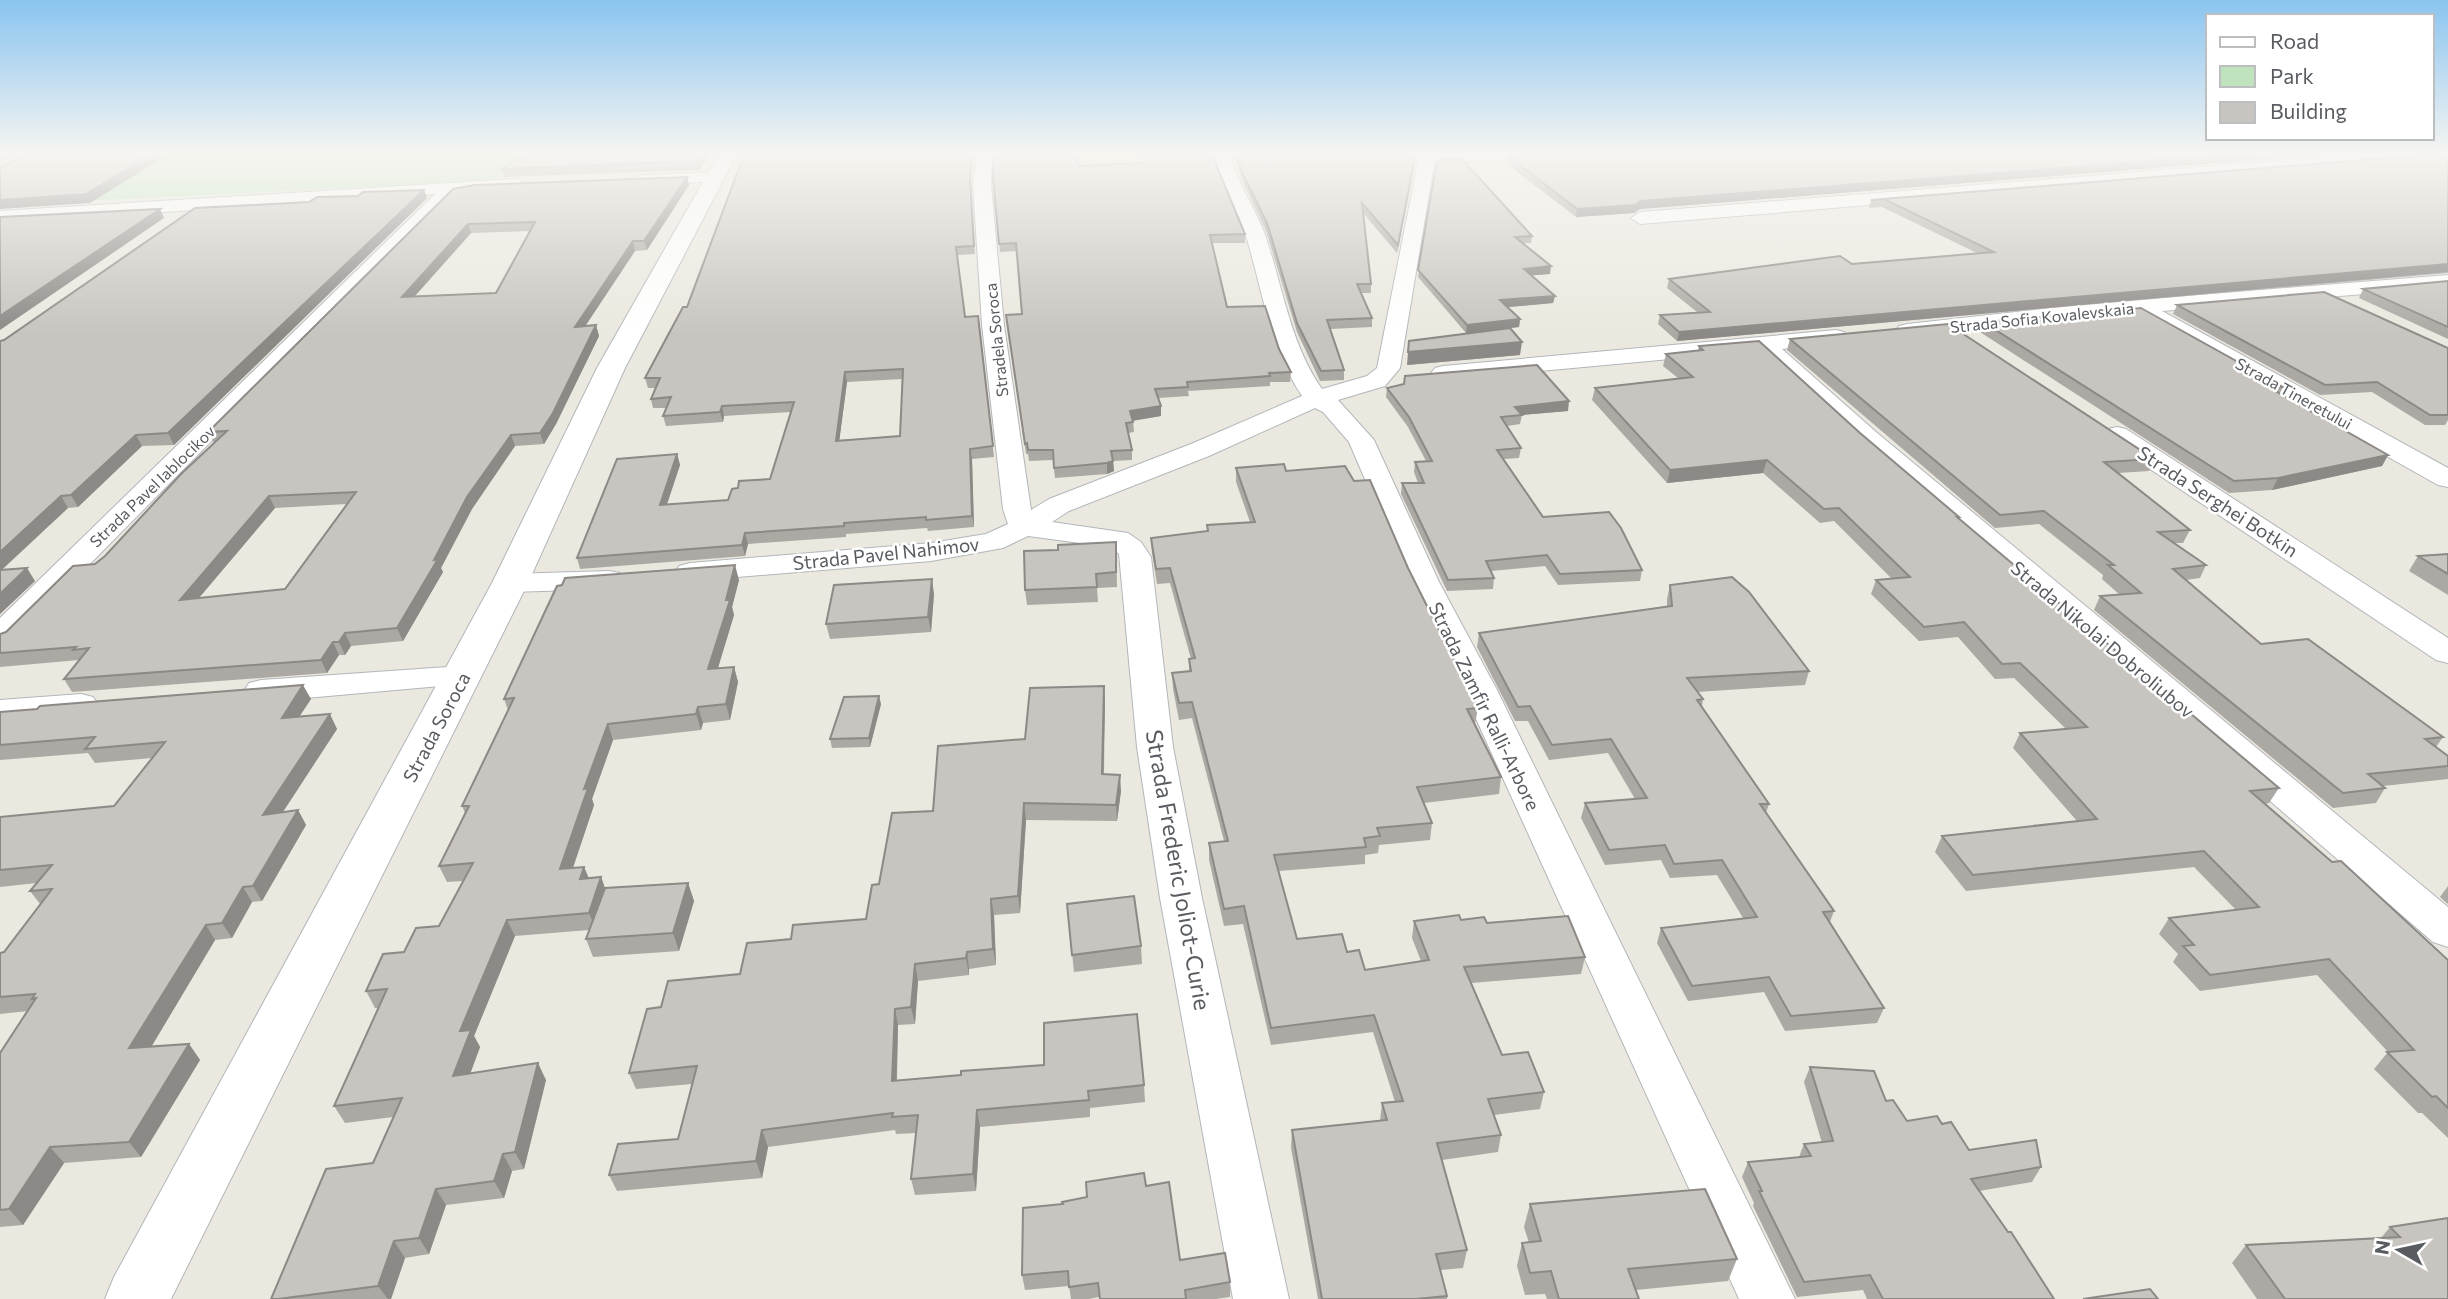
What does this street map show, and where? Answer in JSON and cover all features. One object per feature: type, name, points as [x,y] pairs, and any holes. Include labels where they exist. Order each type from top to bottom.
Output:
[{"type":"street","points":[[0,217],[86,213]]},
{"type":"street","points":[[171,225],[189,213]]},
{"type":"street","name":"Strada Pavel Iablocikov","points":[[0,636],[427,213]]},
{"type":"street","name":"Strada Soroca","points":[[137,1299],[463,676],[611,368],[696,213]]},
{"type":"street","name":"Stradela Sorocа","points":[[984,213],[993,326],[1011,476],[1017,509],[1024,527]]},
{"type":"street","name":"Strada Zamfir Ralli-Arbore","points":[[1245,213],[1253,231],[1286,345],[1305,384],[1317,399],[1332,407],[1361,440],[1424,582],[1480,690],[1767,1299]]},
{"type":"street","points":[[1404,376],[1390,369],[1391,350],[1416,213]]},
{"type":"street","points":[[1640,218],[1705,213]]},
{"type":"street","name":"Strada Sofia Kovalevskaia","points":[[1882,333],[2139,307],[2448,281]]},
{"type":"street","points":[[2324,292],[2361,309]]},
{"type":"street","name":"Strada Tineretului","points":[[2139,307],[2448,479]]},
{"type":"street","points":[[1952,327],[1987,349]]},
{"type":"street","points":[[1317,399],[1404,376],[1857,335]]},
{"type":"street","name":"Strada Nikolai Dobroliubov","points":[[1762,343],[1867,438],[2448,931]]},
{"type":"street","name":"Strada Pavel Nahimov","points":[[510,583],[651,576],[959,549],[993,542],[1059,505],[1221,441],[1317,399]]},
{"type":"street","name":"Strada Serghei Botkin","points":[[2091,418],[2448,653]]},
{"type":"street","name":"Strada Frederic Joliot-Curie","points":[[1024,527],[1118,539],[1130,548],[1136,557],[1155,747],[1181,898],[1261,1299]]},
{"type":"street","points":[[225,694],[463,676]]},
{"type":"street","points":[[0,711],[108,703]]},
{"type":"building","points":[[88,213],[155,213],[0,316],[0,217]]},
{"type":"building","points":[[188,213],[400,213],[168,433],[136,435],[71,495],[61,496],[0,552],[0,341]]},
{"type":"building","points":[[429,213],[663,213],[644,241],[633,241],[575,327],[596,325],[553,413],[540,433],[511,435],[467,497],[434,560],[438,559],[397,628],[345,633],[339,642],[333,642],[321,660],[64,679],[89,648],[0,653],[0,634],[6,632],[73,566],[95,564],[105,556],[181,474],[227,431],[208,432]],"holes":[[[535,222],[496,293],[402,297],[468,224]],[[356,492],[285,589],[180,600],[269,496]]]},
{"type":"building","points":[[722,213],[972,213],[974,246],[956,247],[965,317],[978,316],[993,446],[970,449],[972,516],[844,523],[844,526],[745,533],[742,545],[577,558],[617,459],[677,454],[660,505],[728,500],[732,489],[738,488],[739,481],[770,479],[794,402],[722,406],[720,412],[663,416],[671,397],[651,399],[660,378],[645,378],[683,307],[687,307]],"holes":[[[903,369],[900,436],[836,441],[845,372]]]},
{"type":"building","points":[[996,213],[1236,213],[1245,234],[1210,235],[1227,307],[1265,306],[1279,349],[1291,372],[1187,382],[1188,387],[1155,389],[1161,406],[1130,411],[1133,422],[1126,423],[1132,450],[1111,451],[1113,461],[1107,463],[1054,468],[1053,450],[1028,450],[1027,443],[1025,444],[1006,315],[1022,314],[1016,243],[999,244]]},
{"type":"building","points":[[1262,213],[1363,213],[1371,284],[1357,284],[1372,318],[1327,320],[1344,370],[1321,371],[1297,323]]},
{"type":"building","points":[[1370,213],[1404,213],[1398,245]]},
{"type":"building","points":[[1428,213],[1511,213],[1532,236],[1515,237],[1551,266],[1524,269],[1555,296],[1500,300],[1520,319],[1467,325],[1418,270]]},
{"type":"building","points":[[1912,213],[2448,213],[2448,264],[1679,332],[1660,315],[1710,312],[1669,279],[1840,256],[1852,264],[1994,252]]},
{"type":"building","points":[[2448,281],[2448,327],[2363,289]]},
{"type":"building","points":[[2324,292],[2448,348],[2448,415],[2430,415],[2377,382],[2325,385],[2177,305]]},
{"type":"building","points":[[2141,308],[2283,387],[2270,388],[2388,455],[2278,478],[2234,481],[1983,322]]},
{"type":"building","points":[[1948,324],[2154,459],[2104,462],[2190,530],[2158,532],[2206,565],[2173,569],[2261,644],[2308,639],[2443,737],[2425,739],[2448,756],[2448,766],[2368,774],[2385,788],[2343,793],[2100,596],[2141,593],[2108,565],[2114,565],[2044,511],[2000,515],[1790,339]]},
{"type":"building","points":[[1510,328],[1522,342],[1408,352],[1409,341]]},
{"type":"building","points":[[1759,341],[1957,517],[2279,788],[2250,791],[2332,862],[2341,861],[2448,960],[2448,1108],[2436,1096],[2432,1097],[2387,1052],[2414,1050],[2329,959],[2210,975],[2183,946],[2194,945],[2169,918],[2259,907],[2204,851],[1973,875],[1942,836],[2097,819],[2020,733],[2087,727],[2020,663],[2002,664],[1964,622],[1924,627],[1876,580],[1910,577],[1839,508],[1824,509],[1767,460],[1670,470],[1595,388],[1693,377],[1666,354],[1703,350],[1699,346]]},
{"type":"building","points":[[1537,365],[1569,401],[1515,407],[1522,415],[1501,417],[1521,448],[1497,450],[1543,517],[1609,512],[1621,528],[1642,570],[1560,574],[1547,555],[1486,561],[1494,578],[1448,580],[1402,483],[1424,483],[1415,462],[1432,461],[1409,417],[1387,388],[1404,384],[1405,376]]},
{"type":"building","points":[[1284,464],[1286,471],[1345,466],[1354,481],[1370,480],[1408,568],[1478,708],[1467,709],[1501,777],[1417,787],[1432,823],[1377,828],[1380,836],[1364,838],[1366,847],[1274,855],[1297,939],[1342,934],[1347,952],[1359,950],[1365,970],[1429,960],[1414,921],[1459,915],[1461,920],[1484,917],[1487,923],[1568,916],[1585,957],[1464,967],[1502,1055],[1528,1052],[1544,1092],[1488,1099],[1501,1135],[1437,1143],[1467,1250],[1436,1254],[1447,1296],[1416,1299],[1322,1299],[1292,1130],[1387,1120],[1382,1103],[1403,1101],[1374,1015],[1271,1028],[1244,906],[1224,909],[1209,843],[1228,841],[1192,702],[1179,703],[1172,673],[1191,671],[1189,659],[1195,658],[1170,568],[1156,569],[1151,538],[1208,531],[1207,525],[1255,522],[1236,468]]},
{"type":"building","points":[[1116,542],[1116,572],[1096,574],[1097,587],[1025,590],[1024,551],[1058,550],[1058,545]]},
{"type":"building","points":[[2448,554],[2448,574],[2418,556]]},
{"type":"building","points":[[735,565],[726,600],[730,600],[708,669],[734,667],[726,704],[698,707],[696,714],[608,724],[584,789],[588,788],[560,869],[584,867],[580,879],[601,877],[589,913],[507,920],[460,1031],[471,1030],[453,1076],[538,1063],[515,1152],[503,1154],[494,1181],[436,1189],[419,1238],[394,1241],[378,1286],[271,1299],[326,1169],[373,1163],[402,1098],[334,1106],[387,989],[366,991],[383,954],[404,952],[416,928],[439,926],[473,863],[439,866],[469,806],[462,806],[514,698],[504,699],[557,586],[562,585],[565,578]]},
{"type":"building","points":[[27,568],[0,594],[0,570]]},
{"type":"building","points":[[1732,577],[1749,592],[1809,671],[1687,678],[1703,699],[1697,700],[1769,804],[1760,804],[1834,911],[1823,912],[1884,1008],[1791,1016],[1769,977],[1692,986],[1661,928],[1757,917],[1722,860],[1674,864],[1665,845],[1609,850],[1585,803],[1647,798],[1611,739],[1552,745],[1530,706],[1518,707],[1479,633],[1672,606],[1670,585]]},
{"type":"building","points":[[932,579],[928,617],[826,624],[834,585]]},
{"type":"building","points":[[303,685],[282,718],[330,714],[263,815],[298,810],[253,886],[243,887],[222,923],[206,925],[129,1048],[189,1044],[129,1142],[50,1147],[9,1209],[0,1210],[0,1053],[36,998],[32,999],[35,994],[0,997],[0,953],[4,952],[52,889],[30,891],[52,865],[0,870],[0,817],[114,806],[165,742],[85,749],[95,737],[0,745],[0,712],[37,709],[40,706]]},
{"type":"building","points":[[1104,686],[1102,774],[1120,775],[1116,805],[1024,803],[1018,896],[991,899],[993,949],[967,952],[966,958],[915,964],[911,1007],[895,1009],[892,1081],[961,1075],[961,1071],[1044,1065],[1044,1023],[1137,1014],[1144,1085],[1088,1091],[1089,1100],[977,1110],[973,1174],[911,1179],[918,1115],[892,1117],[893,1113],[762,1130],[756,1161],[609,1175],[618,1144],[678,1139],[697,1066],[629,1073],[647,1009],[661,1007],[668,981],[740,974],[747,943],[791,939],[793,925],[866,919],[872,885],[879,884],[892,813],[933,811],[938,746],[1025,739],[1030,688]]},
{"type":"building","points":[[879,696],[869,738],[830,739],[844,697]]},
{"type":"building","points":[[688,883],[673,933],[586,939],[605,888]]},
{"type":"building","points":[[1134,896],[1141,946],[1072,955],[1067,904]]},
{"type":"building","points":[[1810,1067],[1874,1071],[1886,1101],[1893,1100],[1907,1121],[1937,1116],[1942,1124],[1951,1122],[1969,1150],[2036,1140],[2041,1167],[1971,1179],[2008,1232],[2011,1232],[2054,1299],[1883,1299],[1870,1275],[1804,1282],[1759,1191],[1762,1191],[1748,1162],[1811,1156],[1804,1144],[1833,1141]]},
{"type":"building","points":[[1144,1173],[1146,1186],[1169,1182],[1180,1260],[1225,1253],[1230,1282],[1185,1290],[1186,1299],[1100,1299],[1098,1283],[1069,1287],[1068,1271],[1022,1275],[1023,1208],[1063,1204],[1062,1202],[1087,1197],[1086,1182]]},
{"type":"building","points":[[1705,1189],[1737,1259],[1628,1269],[1639,1299],[1559,1299],[1551,1271],[1530,1273],[1522,1243],[1541,1241],[1530,1204]]},
{"type":"building","points":[[2448,1218],[2448,1299],[2285,1299],[2246,1245],[2400,1237],[2390,1227]]},
{"type":"building","points":[[2150,1289],[2158,1299],[2083,1299]]}]
